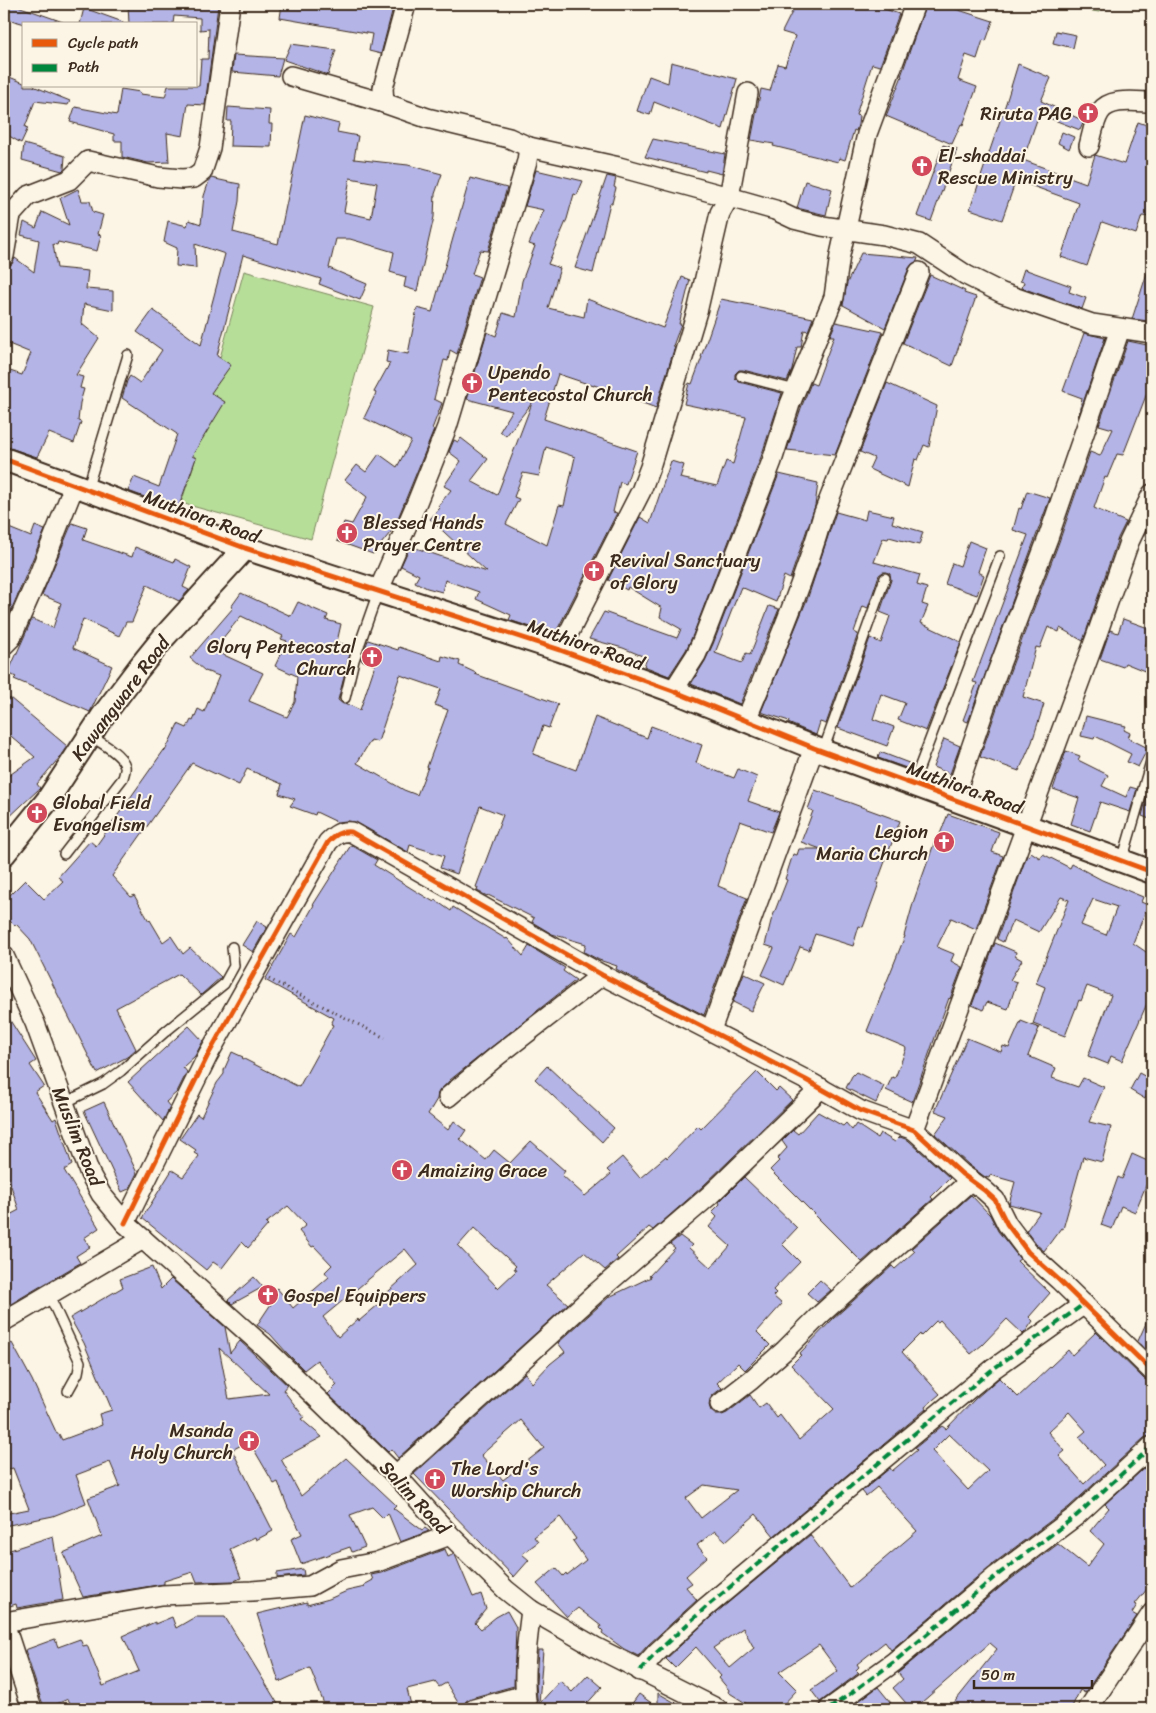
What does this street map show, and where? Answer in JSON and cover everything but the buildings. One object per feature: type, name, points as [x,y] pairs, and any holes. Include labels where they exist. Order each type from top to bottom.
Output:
[{"type":"street","points":[[4,256],[7,214],[28,196],[69,180],[88,161],[158,177],[194,178],[202,172],[210,148],[230,4]]},
{"type":"street","points":[[384,103],[383,88],[406,4]]},
{"type":"street","points":[[673,691],[688,669],[703,639],[772,461],[796,390],[834,297],[845,230],[867,134],[915,4]]},
{"type":"street","points":[[291,76],[384,103],[427,118],[508,138],[529,147],[618,167],[730,197],[775,210],[794,219],[822,226],[884,235],[919,244],[966,275],[1002,293],[1092,324],[1152,333]]},
{"type":"street","points":[[560,650],[640,491],[650,467],[698,308],[720,213],[730,197],[748,93]]},
{"type":"street","points":[[1089,146],[1100,112],[1108,105],[1126,102],[1152,102]]},
{"type":"street","points":[[378,592],[447,427],[519,188],[529,147]]},
{"type":"street","points":[[746,720],[797,595],[813,551],[823,515],[919,272]]},
{"type":"street","points":[[954,798],[996,674],[1048,538],[1120,329]]},
{"type":"street","name":"Muthiora Road","points":[[4,459],[245,548],[560,650],[673,691],[819,750],[1152,872]]},
{"type":"street","points":[[4,645],[11,638],[81,488]]},
{"type":"street","points":[[914,1130],[1096,637],[1129,542],[1152,494]]},
{"type":"street","name":"Kawangware Road","points":[[4,854],[46,801],[89,736],[139,668],[164,637],[245,548]]},
{"type":"street","points":[[711,1030],[819,750]]},
{"type":"street","points":[[125,1223],[208,1055],[328,842],[338,833],[344,831],[351,832],[602,975],[711,1030],[861,1111],[914,1130],[962,1174],[995,1200],[1007,1224],[1028,1252],[1152,1371]]},
{"type":"street","name":"Muslim Road","points":[[4,956],[35,1023],[90,1174],[101,1194],[125,1223],[143,1239]]},
{"type":"street","points":[[448,1097],[497,1056],[602,975]]},
{"type":"street","points":[[396,1475],[596,1293],[710,1195],[821,1088]]},
{"type":"street","points":[[720,1404],[785,1350],[820,1315],[971,1180]]},
{"type":"street","points":[[4,1321],[143,1239]]},
{"type":"street","name":"Salim Road","points":[[143,1239],[266,1348],[396,1475],[450,1535],[506,1590],[531,1610],[595,1647],[718,1709]]},
{"type":"street","points":[[640,1671],[656,1653],[705,1608],[869,1471],[993,1369],[1084,1304]]},
{"type":"street","points":[[829,1709],[894,1662],[996,1576],[1076,1516],[1152,1446]]},
{"type":"street","points":[[32,1709],[4,1623],[162,1595],[252,1592],[310,1586],[341,1569],[377,1562],[450,1535]]},
{"type":"street","points":[[474,1709],[526,1702],[526,1650],[531,1610]]},
{"type":"street","points":[[1088,1709],[1152,1613]]},
{"type":"lane","points":[[81,488],[128,355]]},
{"type":"lane","points":[[741,376],[796,390]]},
{"type":"lane","points":[[912,784],[1000,556]]},
{"type":"lane","points":[[819,750],[885,578]]},
{"type":"lane","points":[[345,698],[354,660],[378,592]]},
{"type":"lane","points":[[64,854],[123,778],[125,768],[121,758],[89,736]]},
{"type":"lane","points":[[1122,861],[1152,758]]},
{"type":"lane","points":[[64,1103],[103,1084],[121,1071],[224,984],[234,966],[232,947]]},
{"type":"lane","points":[[48,1295],[80,1362],[78,1373],[68,1391]]},
{"type":"path","points":[[255,972],[385,1038]]},
{"type":"green space","points":[[1049,4],[1106,4],[1099,12]]},
{"type":"green space","points":[[244,271],[374,307],[311,539],[181,503],[196,458],[193,455]]},
{"type":"marked path","points":[[640,1671],[656,1653],[705,1608],[869,1471],[993,1369],[1084,1304]]},
{"type":"marked path","points":[[829,1709],[894,1662],[996,1576],[1076,1516],[1152,1446]]},
{"type":"cycle path","points":[[4,459],[245,548],[560,650],[673,691],[814,748],[1152,872]]},
{"type":"cycle path","points":[[125,1223],[208,1055],[328,842],[338,834],[351,832],[602,975],[806,1080],[861,1111],[914,1130],[962,1174],[995,1200],[1007,1224],[1028,1252],[1152,1371]]},
{"type":"place","name":"Riruta PAG","points":[[1088,113]]},
{"type":"place","name":"El-shaddai Rescue Ministry","points":[[922,166]]},
{"type":"place","name":"Upendo Pentecostal Church","points":[[472,383]]},
{"type":"place","name":"Blessed Hands Prayer Centre","points":[[347,533]]},
{"type":"place","name":"Revival Sanctuary of Glory","points":[[594,571]]},
{"type":"place","name":"Glory Pentecostal Church","points":[[372,657]]},
{"type":"place","name":"Global Field Evangelism","points":[[37,813]]},
{"type":"place","name":"Legion Maria Church","points":[[944,842]]},
{"type":"place","name":"Amaizing Grace","points":[[402,1170]]},
{"type":"place","name":"Gospel Equippers","points":[[268,1295]]},
{"type":"place","name":"Msanda Holy Church","points":[[249,1441]]},
{"type":"place","name":"The Lord's Worship Church","points":[[435,1479]]}]
